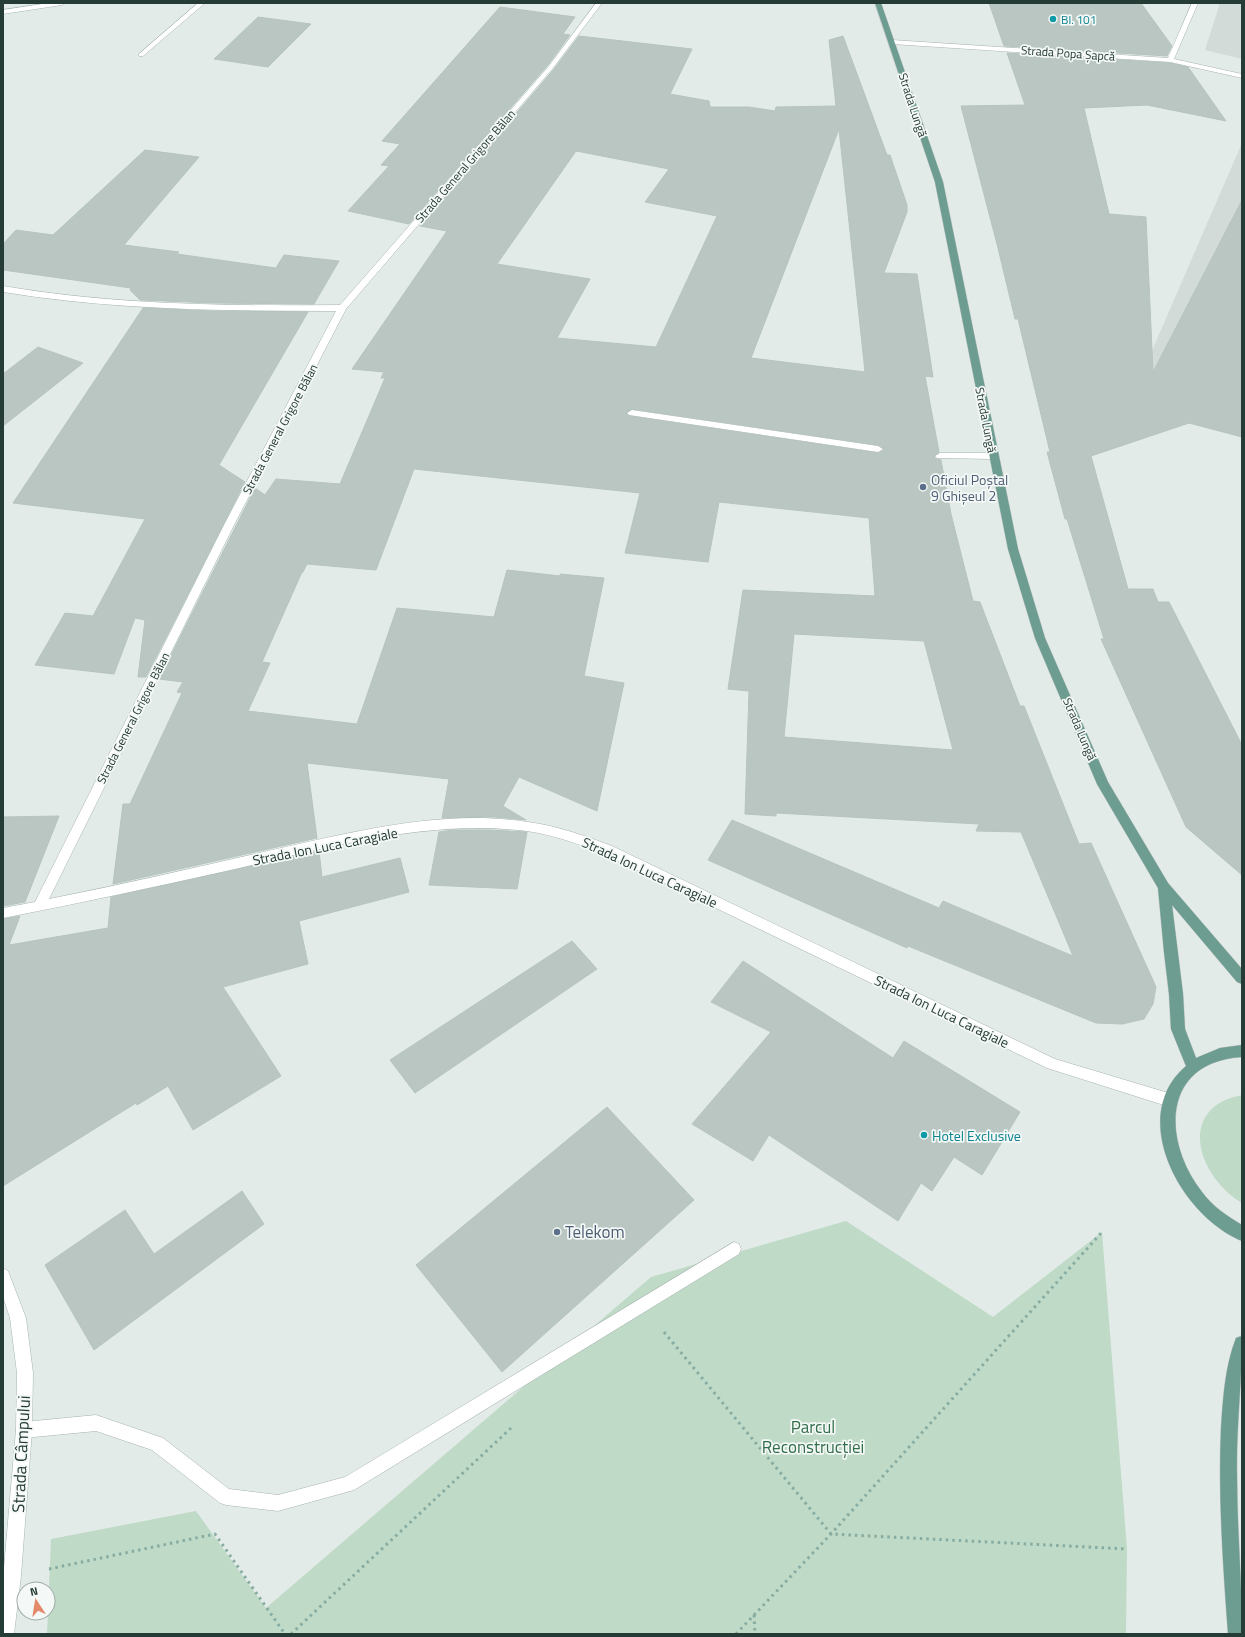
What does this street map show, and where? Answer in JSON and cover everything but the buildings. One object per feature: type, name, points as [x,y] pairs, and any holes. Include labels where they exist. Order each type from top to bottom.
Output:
[{"type":"main road","name":"Strada Lungă","points":[[878,3],[939,182],[993,456],[1013,549],[1040,638],[1103,784],[1164,887],[1242,978]]},
{"type":"main road","name":"Strada Lungă","points":[[1164,887],[1170,952],[1176,994],[1178,1029],[1193,1067]]},
{"type":"main road","points":[[1242,1051],[1235,1051],[1212,1057],[1193,1067],[1179,1082],[1170,1100],[1167,1123],[1170,1148],[1181,1175],[1198,1198],[1221,1220],[1242,1234]]},
{"type":"main road","points":[[1237,1634],[1228,1513],[1233,1382],[1242,1344]]},
{"type":"street","points":[[3,12],[62,3]]},
{"type":"street","points":[[141,55],[202,3]]},
{"type":"street","name":"Strada General Grigore Bălan","points":[[39,906],[228,527],[342,308],[551,67],[599,3]]},
{"type":"street","points":[[1170,60],[1195,3]]},
{"type":"street","name":"Strada Popa Șapcă","points":[[892,42],[1170,60],[1242,76]]},
{"type":"street","points":[[3,289],[97,301],[176,306],[342,308]]},
{"type":"street","points":[[632,413],[878,449]]},
{"type":"street","points":[[940,456],[993,456]]},
{"type":"street","name":"Strada Ion Luca Caragiale","points":[[3,913],[321,845],[386,833],[442,825],[493,824],[531,827],[567,835],[608,850],[1052,1064],[1170,1100]]},
{"type":"street","points":[[24,1430],[96,1423],[157,1444],[226,1497],[278,1503],[348,1484],[734,1249]]},
{"type":"street","name":"Strada Câmpului","points":[[3,1276],[18,1318],[24,1373],[24,1430],[12,1576],[5,1634]]},
{"type":"path","points":[[736,1634],[831,1534],[1102,1232]]},
{"type":"path","points":[[642,1306],[831,1534],[1127,1549]]},
{"type":"path","points":[[291,1634],[515,1424]]},
{"type":"path","points":[[12,1576],[215,1534],[285,1634]]},
{"type":"path","points":[[754,1614],[755,1634]]},
{"type":"shaded area","points":[[1220,3],[1242,3],[1242,59],[1205,50]]},
{"type":"shaded area","points":[[1242,143],[1242,437],[1128,406]]},
{"type":"green space","points":[[1242,1095],[1242,1203],[1227,1191],[1214,1177],[1205,1161],[1200,1144],[1201,1128],[1208,1114],[1221,1102]]},
{"type":"green space","name":"Parcul Reconstrucției","points":[[846,1221],[993,1317],[1102,1232],[1127,1549],[1126,1634],[47,1634],[48,1621],[56,1621],[56,1581],[49,1581],[51,1539],[196,1511],[266,1608],[651,1277]]},
{"type":"place","name":"Bl. 101","points":[[1053,19]]},
{"type":"place","name":"Oficiul Poștal 9 Ghișeul 2","points":[[923,487]]},
{"type":"place","name":"Hotel Exclusive","points":[[924,1135]]},
{"type":"place","name":"Telekom","points":[[557,1232]]}]
